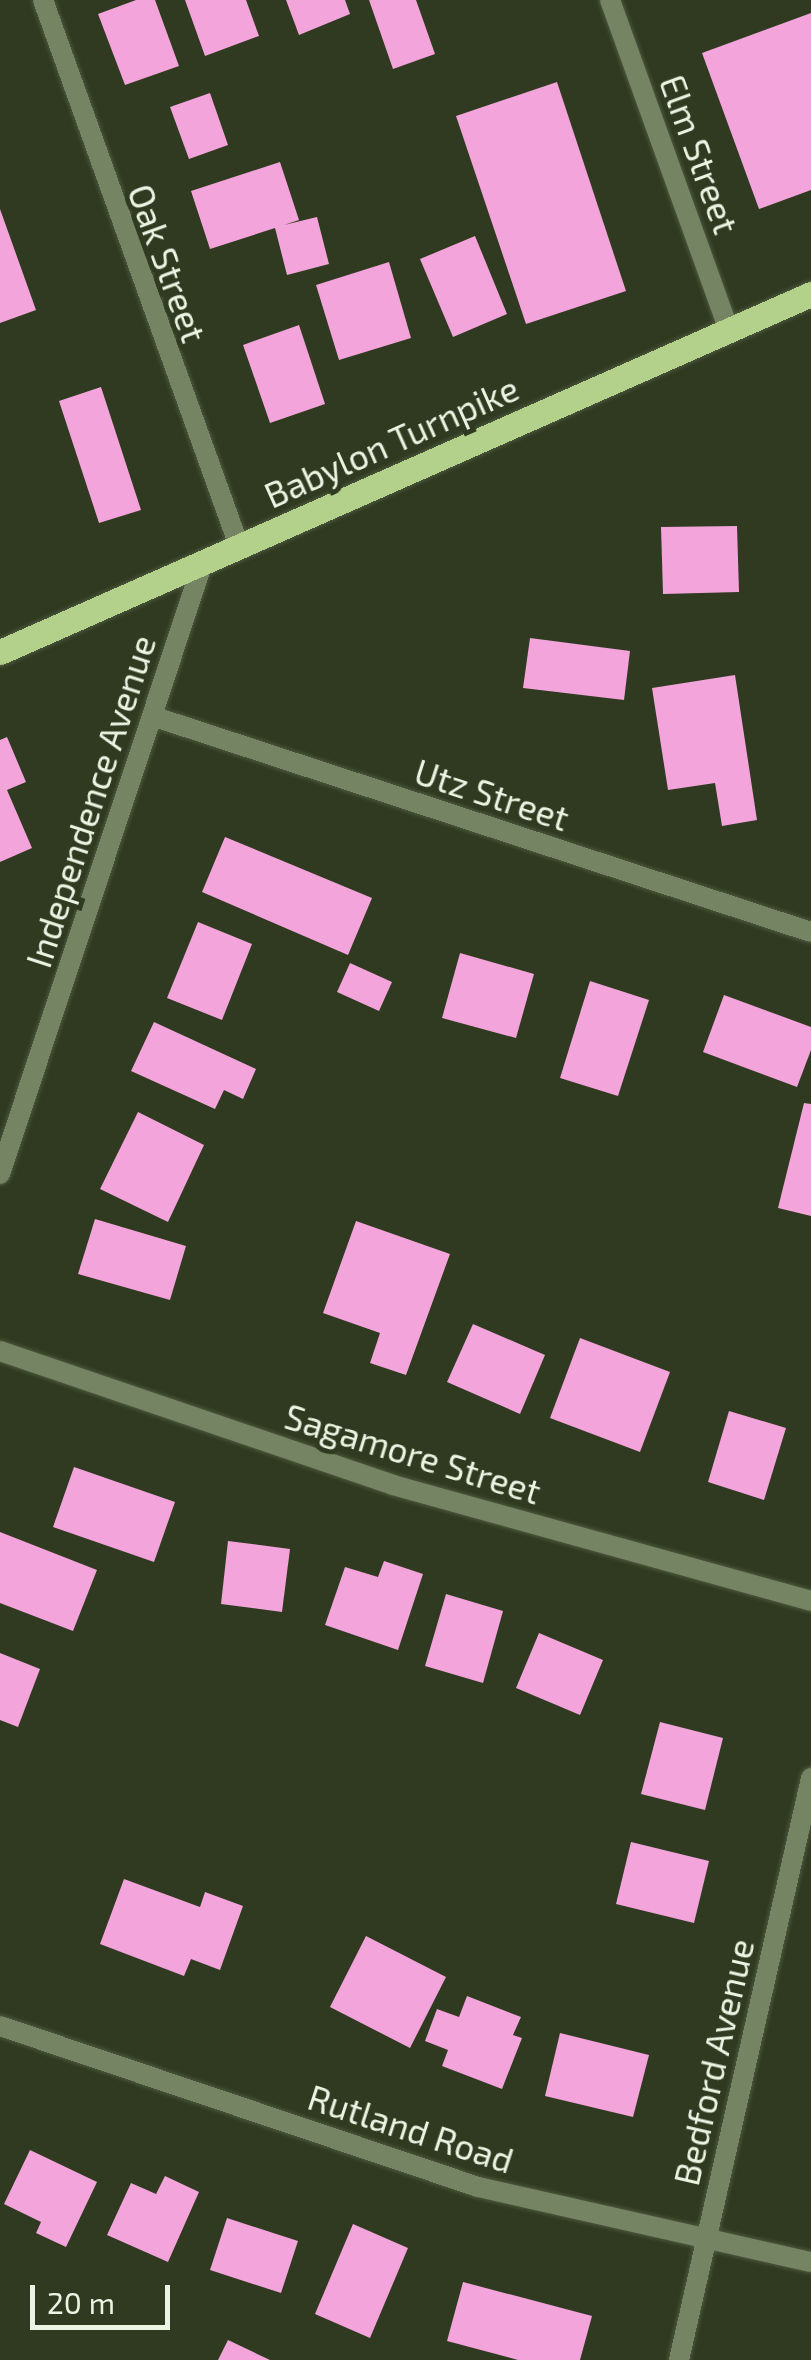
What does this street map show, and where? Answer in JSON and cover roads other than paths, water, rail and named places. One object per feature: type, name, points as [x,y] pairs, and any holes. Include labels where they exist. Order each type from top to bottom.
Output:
[{"type":"main road","name":"Babylon Turnpike","points":[[0,652],[811,294]]},
{"type":"street","name":"Oak Street","points":[[43,0],[239,546]]},
{"type":"street","name":"Elm Street","points":[[610,0],[729,330]]},
{"type":"street","name":"Independence Avenue","points":[[0,1174],[204,562]]},
{"type":"street","name":"Utz Street","points":[[152,716],[811,932]]},
{"type":"street","name":"Sagamore Street","points":[[0,1351],[393,1485],[811,1601]]},
{"type":"street","name":"Bedford Avenue","points":[[678,2360],[811,1778]]},
{"type":"street","name":"Rutland Road","points":[[0,2026],[478,2186],[811,2262]]}]
